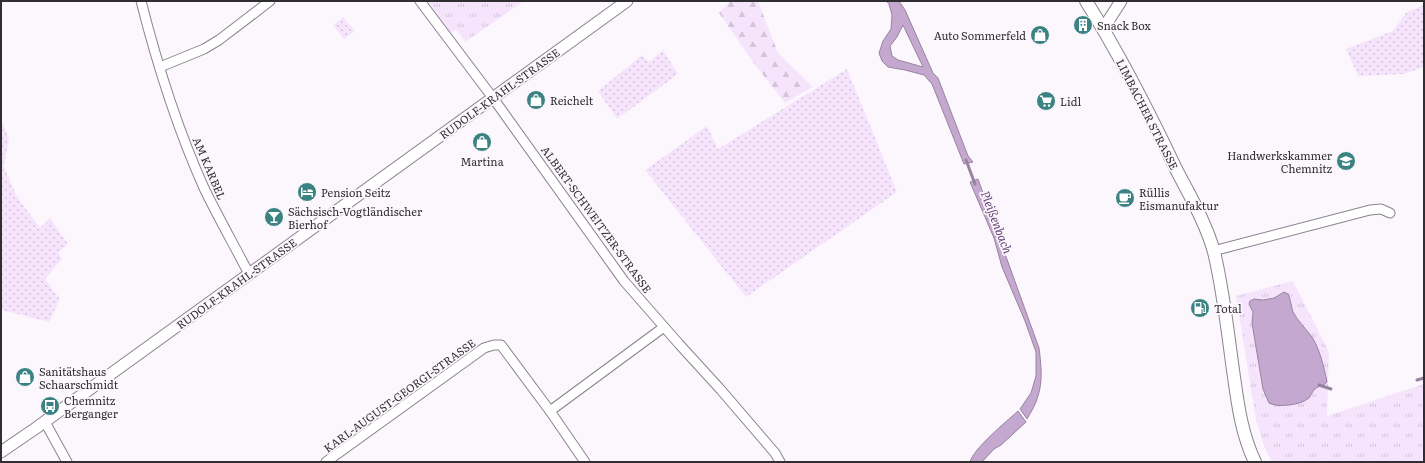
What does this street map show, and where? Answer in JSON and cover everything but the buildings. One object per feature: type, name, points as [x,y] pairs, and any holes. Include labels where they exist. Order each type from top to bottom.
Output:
[{"type":"main road","name":"LIMBACHER STRASSE","points":[[1086,1],[1103,29],[1173,161],[1204,224],[1214,251],[1220,281],[1238,410],[1248,447],[1255,462]]},
{"type":"street","name":"AM KARBEL","points":[[141,1],[160,67],[182,133],[204,188],[249,274]]},
{"type":"street","points":[[160,67],[204,49],[219,40],[270,1]]},
{"type":"street","name":"ALBERT-SCHWEITZER-STRASSE","points":[[420,1],[493,98],[624,281],[726,396],[775,453],[780,462]]},
{"type":"street","name":"RUDOLF-KRAHL-STRASSE","points":[[1,452],[627,1]]},
{"type":"street","points":[[1103,29],[1121,1]]},
{"type":"street","points":[[1214,251],[1370,210],[1381,208],[1390,213]]},
{"type":"street","points":[[585,462],[550,411],[664,327]]},
{"type":"street","name":"KARL-AUGUST-GEORGI-STRASSE","points":[[326,462],[484,348],[494,345],[501,345],[550,411]]},
{"type":"street","points":[[44,422],[67,462]]},
{"type":"green space","points":[[428,1],[524,1],[465,42],[456,29],[451,33]]},
{"type":"green space","points":[[730,1],[758,1],[778,53],[813,87],[785,103],[753,62],[719,13]]},
{"type":"green space","points":[[1424,5],[1424,67],[1404,74],[1358,76],[1346,49],[1393,31],[1407,12]]},
{"type":"green space","points":[[343,17],[355,31],[344,39],[333,25]]},
{"type":"green space","points":[[663,50],[678,74],[617,119],[598,91],[642,55],[649,62]]},
{"type":"green space","points":[[847,69],[897,192],[746,297],[645,170],[707,126],[718,149]]},
{"type":"green space","points":[[1,120],[9,138],[4,166],[16,195],[40,228],[50,218],[68,244],[58,253],[62,259],[45,279],[60,299],[49,322],[1,310]]},
{"type":"green space","points":[[1293,281],[1329,352],[1327,416],[1424,384],[1424,462],[1272,462],[1265,449],[1256,420],[1236,296]],"holes":[[[1281,293],[1291,300],[1293,312],[1314,340],[1324,366],[1325,385],[1314,390],[1306,399],[1296,403],[1272,405],[1269,403],[1263,389],[1252,317],[1254,299],[1268,299]]]},
{"type":"shaded area","points":[[886,1],[899,1],[905,10],[933,73],[938,78],[968,156],[973,162],[964,164],[932,84],[924,75],[888,67],[882,61],[879,53],[883,41],[891,29],[892,15],[889,4]],"holes":[[[903,25],[923,67],[898,60],[892,56],[890,46],[897,37]]]},
{"type":"shaded area","points":[[978,179],[1039,348],[1041,372],[1040,390],[1036,402],[1027,419],[1020,409],[1031,393],[1036,376],[1036,352],[1025,321],[1002,267],[994,238],[970,182]]},
{"type":"shaded area","points":[[1284,292],[1288,294],[1290,298],[1293,312],[1315,342],[1327,382],[1315,389],[1309,398],[1301,402],[1295,404],[1273,405],[1269,403],[1263,389],[1252,323],[1253,312],[1249,304],[1250,301],[1254,299],[1263,300],[1274,298]]},
{"type":"shaded area","points":[[1018,411],[1026,422],[1001,445],[994,449],[982,462],[970,462],[972,456],[977,450]]},
{"type":"waterway","name":"Pleißenbach","points":[[966,160],[975,184]]},
{"type":"waterway","points":[[1417,380],[1424,378]]},
{"type":"waterway","points":[[1319,385],[1331,389]]},
{"type":"place","name":"Snack Box","points":[[1083,25]]},
{"type":"place","name":"Auto Sommerfeld","points":[[1040,35]]},
{"type":"place","name":"Reichelt","points":[[536,100]]},
{"type":"place","name":"Lidl","points":[[1046,101]]},
{"type":"place","name":"Martina","points":[[482,142]]},
{"type":"place","name":"Handwerkskammer Chemnitz","points":[[1346,161]]},
{"type":"place","name":"Pension Seitz","points":[[307,192]]},
{"type":"place","name":"Rüllis Eismanufaktur","points":[[1125,198]]},
{"type":"place","name":"Sächsisch-Vogtländischer Bierhof","points":[[274,217]]},
{"type":"place","name":"Total","points":[[1200,308]]},
{"type":"place","name":"Sanitätshaus Schaarschmidt","points":[[25,377]]},
{"type":"place","name":"Chemnitz Berganger","points":[[50,406]]}]
